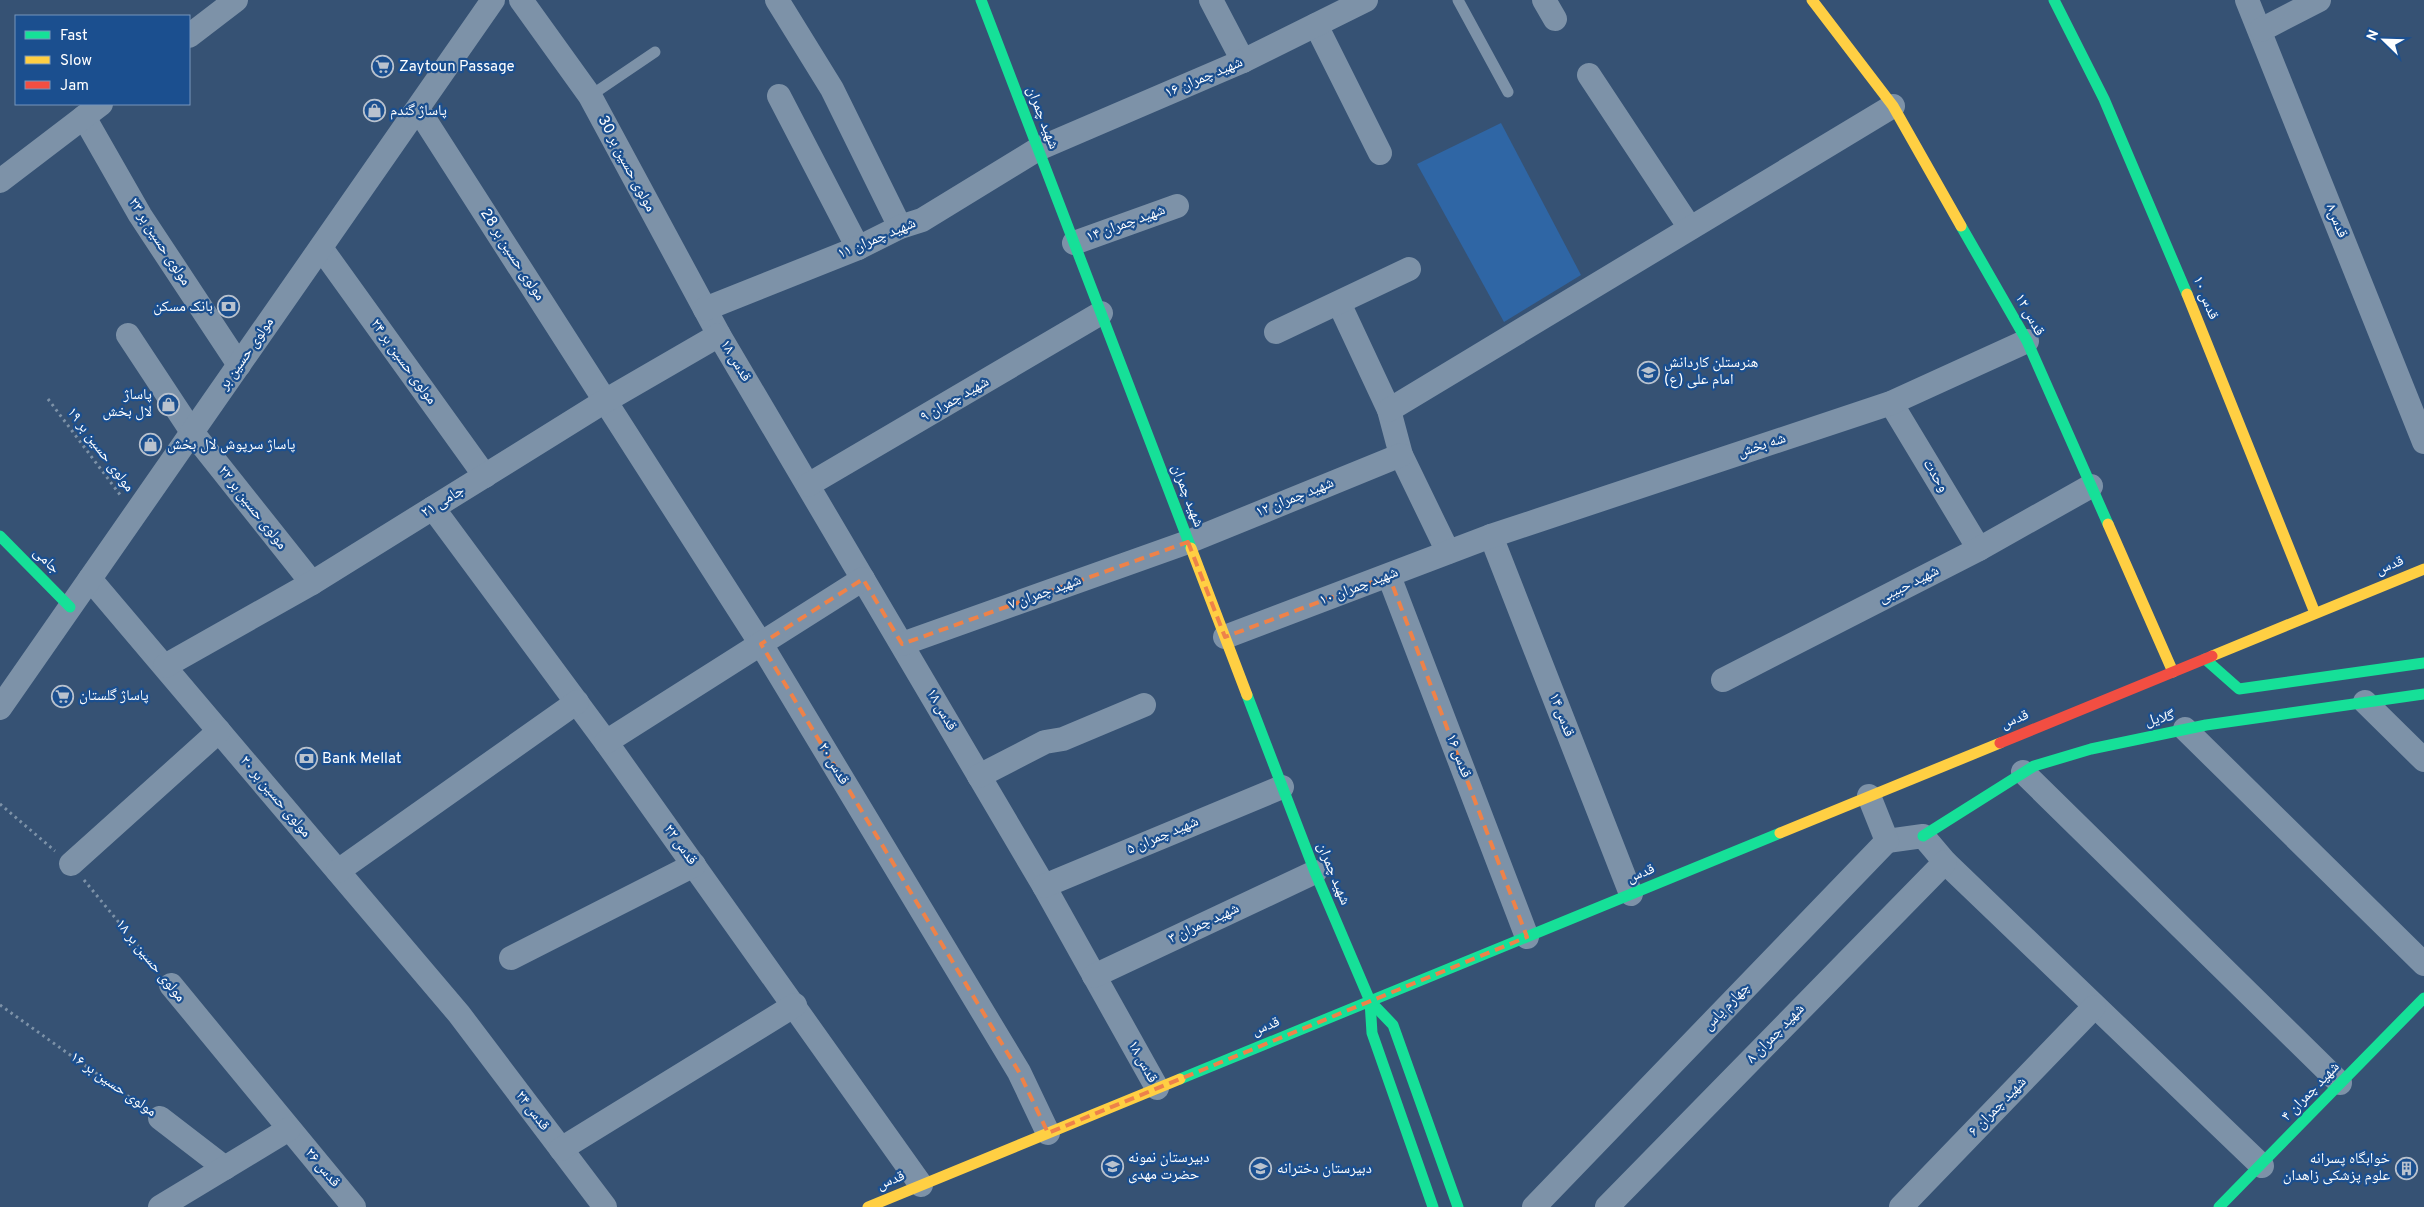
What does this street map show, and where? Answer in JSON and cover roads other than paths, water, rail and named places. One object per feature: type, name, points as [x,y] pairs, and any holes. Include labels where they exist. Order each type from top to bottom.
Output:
[{"type":"street","points":[[190,35],[236,0]]},
{"type":"street","name":"مولوی حسین بر","points":[[0,708],[493,0]]},
{"type":"street","name":"مولوی حسین بر 30","points":[[521,0],[590,96],[719,335]]},
{"type":"street","points":[[777,0],[832,90],[900,227]]},
{"type":"street","name":"شهید چمران","points":[[981,0],[1315,872],[1370,1001],[1372,1033],[1433,1207]]},
{"type":"street","points":[[1211,0],[1243,61]]},
{"type":"street","name":"شهید چمران ۱۶","points":[[1038,149],[1243,61],[1316,25],[1334,7],[1366,0]]},
{"type":"street","name":"قدس ۱۲","points":[[1812,0],[1893,106],[2027,341],[2173,672]]},
{"type":"street","name":"قدس ۱۰","points":[[2054,0],[2104,99],[2172,257],[2315,613]]},
{"type":"street","name":"قدس۸","points":[[2248,0],[2424,442]]},
{"type":"street","points":[[2260,30],[2319,0]]},
{"type":"street","points":[[1316,25],[1380,154]]},
{"type":"street","points":[[1589,75],[1690,228]]},
{"type":"street","points":[[778,96],[858,248]]},
{"type":"street","points":[[1389,410],[1893,106]]},
{"type":"street","name":"مولوی حسین بر 28","points":[[418,108],[605,401]]},
{"type":"street","points":[[0,181],[92,110]]},
{"type":"street","name":"مولوی حسین بر ۲۳","points":[[92,110],[140,216],[239,365]]},
{"type":"street","name":"شهید چمران ۱۱","points":[[705,308],[858,248],[900,227],[922,220],[1038,149]]},
{"type":"street","name":"شهید چمران ۱۴","points":[[1074,243],[1177,206]]},
{"type":"street","name":"مولوی حسین بر ۲۴","points":[[321,248],[485,476]]},
{"type":"street","points":[[1276,332],[1410,269]]},
{"type":"street","points":[[1339,303],[1389,410],[1401,455],[1448,552]]},
{"type":"street","name":"شهید چمران ۹","points":[[808,486],[1101,313]]},
{"type":"street","name":"مولوی حسین بر ۲۲","points":[[128,335],[192,432],[312,583]]},
{"type":"street","name":"جامی ۲۱","points":[[165,666],[312,583],[605,401],[719,335]]},
{"type":"street","name":"قدس ۱۸","points":[[719,335],[1044,886],[1157,1088]]},
{"type":"street","name":"شه بخش","points":[[1492,536],[1891,403],[2027,341]]},
{"type":"street","name":"قدس ۲۰","points":[[605,401],[761,644],[1019,1072],[1048,1133]]},
{"type":"street","name":"وحدت","points":[[1891,403],[1979,549]]},
{"type":"street","name":"شهید چمران ۱۲","points":[[1188,542],[1401,455]]},
{"type":"street","name":"شهید حبیبی","points":[[1723,680],[1979,549],[2091,486]]},
{"type":"street","name":"قدس ۲۲","points":[[433,508],[606,742],[795,1005],[921,1186]]},
{"type":"street","name":"جامی","points":[[0,536],[70,607]]},
{"type":"street","name":"شهید چمران ۱۰","points":[[1225,637],[1492,536]]},
{"type":"street","name":"قدس ۱۴","points":[[1492,536],[1631,894]]},
{"type":"street","name":"شهید چمران ۷","points":[[902,644],[1188,542]]},
{"type":"street","name":"قدس","points":[[868,1207],[2424,569]]},
{"type":"street","name":"قدس ۱۶","points":[[1389,576],[1527,937]]},
{"type":"street","points":[[606,742],[864,579]]},
{"type":"street","name":"مولوی حسین بر ۲۰","points":[[90,580],[460,1014]]},
{"type":"street","points":[[2205,659],[2240,689],[2424,663]]},
{"type":"street","name":"گلایل","points":[[1923,836],[2034,766],[2091,748],[2185,729],[2424,694]]},
{"type":"street","points":[[338,871],[577,702]]},
{"type":"street","points":[[2365,702],[2424,760]]},
{"type":"street","points":[[979,776],[1045,742],[1063,739],[1144,705]]},
{"type":"street","points":[[2185,729],[2424,964]]},
{"type":"street","points":[[71,864],[220,731]]},
{"type":"street","points":[[2023,772],[2340,1083]]},
{"type":"street","name":"شهید چمران ۵","points":[[1044,886],[1282,787]]},
{"type":"street","points":[[1869,796],[1887,841],[1923,836],[1945,862],[2094,1007],[2262,1166]]},
{"type":"street","name":"چهارم یاس","points":[[1534,1207],[1887,841]]},
{"type":"street","name":"شهید چمران ۸","points":[[1607,1207],[1945,862]]},
{"type":"street","points":[[511,958],[694,865]]},
{"type":"street","name":"شهید چمران ۳","points":[[1094,976],[1315,872]]},
{"type":"street","name":"مولوی حسین بر ۱۸","points":[[171,985],[289,1129]]},
{"type":"street","name":"شهید چمران ۴","points":[[2219,1207],[2262,1166],[2424,998]]},
{"type":"street","name":"شهید چمران","points":[[1370,1001],[1393,1025],[1458,1207]]},
{"type":"street","points":[[561,1149],[795,1005]]},
{"type":"street","name":"شهید چمران ۶","points":[[1902,1207],[2094,1007]]},
{"type":"street","name":"قدس ۲۴","points":[[460,1014],[605,1207]]},
{"type":"street","name":"مولوی حسین بر ۱۶","points":[[160,1118],[225,1168]]},
{"type":"street","points":[[160,1207],[289,1129]]},
{"type":"street","name":"قدس ۲۶","points":[[289,1129],[354,1207]]},
{"type":"lane","points":[[1458,0],[1508,92]]},
{"type":"lane","points":[[590,96],[655,52]]},
{"type":"place","name":"Zaytoun Passage","points":[[383,67]]},
{"type":"place","name":"پاساژ گندم","points":[[374,111]]},
{"type":"place","name":"بانک مسکن","points":[[229,307]]},
{"type":"place","name":"هنرستلن کاردانش امام علی (ع)","points":[[1648,372]]},
{"type":"place","name":"پاساژ لال بخش","points":[[168,404]]},
{"type":"place","name":"پاساژ سرپوش لال بخش","points":[[151,445]]},
{"type":"place","name":"پاساژ گلستان","points":[[63,696]]},
{"type":"place","name":"Bank Mellat","points":[[306,759]]},
{"type":"place","name":"دبیرستان نمونه حضرت مهدی","points":[[1112,1167]]},
{"type":"place","name":"خوابگاه پسرانه علوم پزشکی زاهدان","points":[[2406,1168]]},
{"type":"place","name":"دبیرستان دخترانه","points":[[1261,1169]]}]
